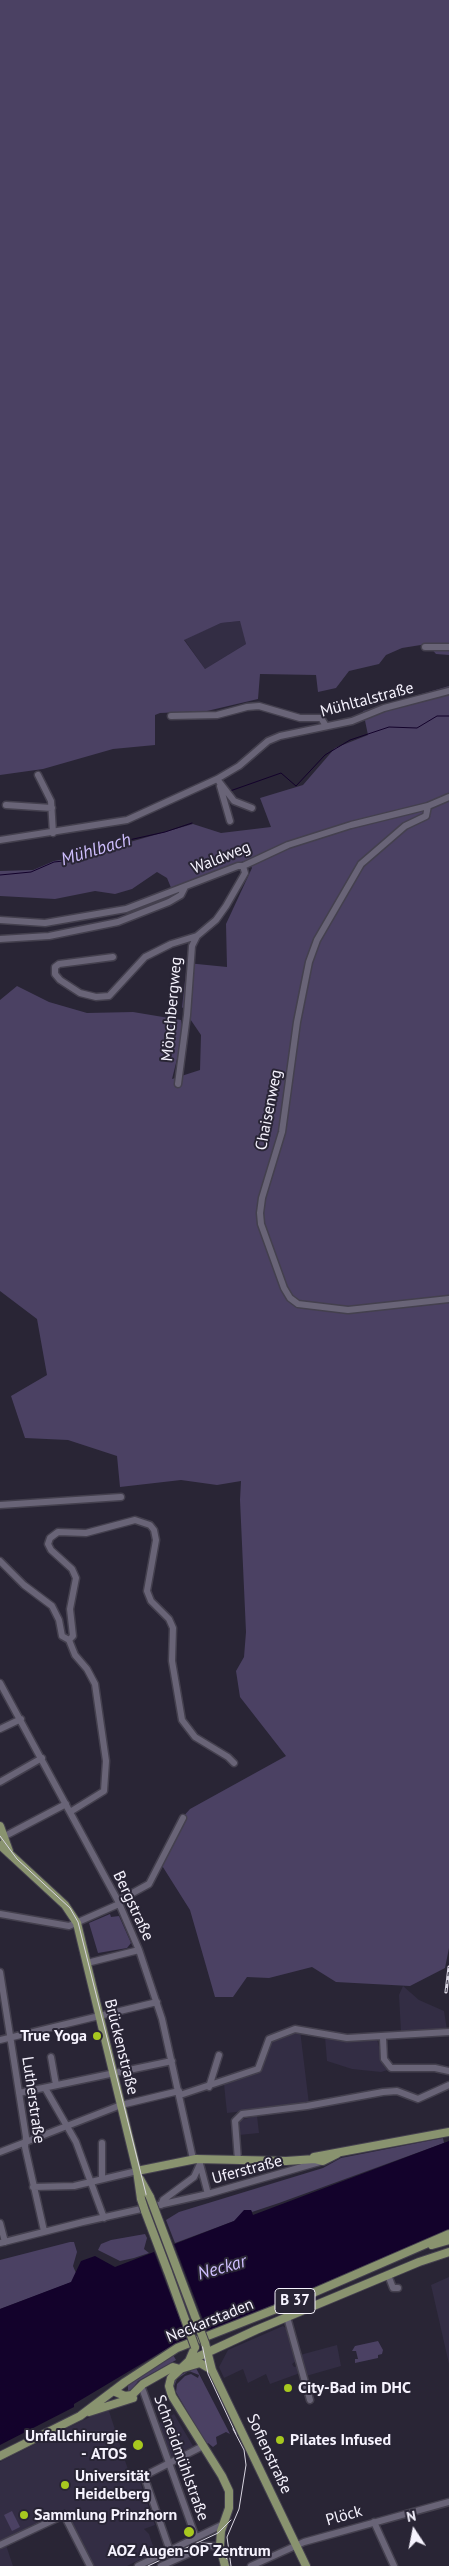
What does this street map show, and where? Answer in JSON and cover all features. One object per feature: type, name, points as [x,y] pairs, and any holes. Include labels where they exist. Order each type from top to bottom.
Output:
[{"type":"main road","points":[[0,1826],[9,1851]]},
{"type":"main road","points":[[0,1845],[9,1851],[69,1909],[77,1922]]},
{"type":"main road","name":"Brückenstraße","points":[[77,1922],[138,2174],[141,2199],[195,2347],[189,2361]]},
{"type":"main road","points":[[303,2160],[449,2132]]},
{"type":"main road","name":"Uferstraße","points":[[323,2161],[338,2154]]},
{"type":"main road","points":[[138,2174],[198,2161],[315,2159],[323,2161]]},
{"type":"main road","name":"Brückenstraße","points":[[138,2174],[150,2197],[205,2343],[212,2356]]},
{"type":"main road","name":"Neckarstaden","points":[[125,2382],[176,2348],[270,2312],[449,2234]]},
{"type":"main road","name":"Neckarstaden","points":[[420,2247],[449,2240]]},
{"type":"main road","name":"Neckarstaden","points":[[212,2370],[212,2356],[221,2347],[286,2317],[431,2257],[449,2247]]},
{"type":"main road","name":"Neckarstaden","points":[[431,2257],[449,2252]]},
{"type":"main road","points":[[212,2356],[189,2361],[170,2382],[172,2396],[228,2491],[230,2504],[222,2528],[220,2546],[225,2566]]},
{"type":"main road","points":[[80,2416],[135,2398],[155,2378],[170,2368],[180,2369],[200,2363],[212,2370]]},
{"type":"main road","name":"Sofienstraße","points":[[212,2370],[306,2566]]},
{"type":"main road","points":[[155,2378],[164,2378],[170,2382]]},
{"type":"main road","points":[[125,2382],[124,2390],[132,2395]]},
{"type":"main road","name":"B 37","points":[[0,2456],[80,2416],[125,2382]]},
{"type":"main road","points":[[112,2391],[125,2396],[132,2395],[143,2389]]},
{"type":"street","points":[[424,647],[449,647]]},
{"type":"street","name":"Mühltalstraße","points":[[0,840],[127,820],[219,782],[268,741],[290,732],[352,721],[384,708],[449,691]]},
{"type":"street","points":[[171,716],[217,715],[247,707],[259,706],[300,718],[322,718],[326,726]]},
{"type":"street","points":[[38,775],[52,808],[53,833]]},
{"type":"street","points":[[219,782],[234,801],[252,808]]},
{"type":"street","points":[[219,782],[230,821]]},
{"type":"street","name":"Waldweg","points":[[0,920],[53,922],[126,909],[238,866],[244,866],[288,845],[351,825],[428,806],[449,798]]},
{"type":"street","points":[[6,805],[52,808]]},
{"type":"street","name":"Chaisenweg","points":[[428,806],[426,816],[405,826],[361,864],[314,948],[296,1022],[282,1132],[262,1198],[260,1213],[284,1288],[296,1303],[308,1307],[348,1310],[449,1299]]},
{"type":"street","name":"Mönchbergweg","points":[[178,1084],[187,1015],[190,960],[197,936],[216,920],[226,906],[245,873],[244,866]]},
{"type":"street","points":[[0,939],[49,936],[118,922],[169,902],[181,895],[185,887]]},
{"type":"street","points":[[113,957],[59,964],[55,967],[55,974],[60,980],[80,993],[96,997],[109,996],[145,957],[171,944],[197,936]]},
{"type":"street","points":[[0,1512],[0,1506],[121,1497]]},
{"type":"street","points":[[69,1640],[73,1636],[70,1609],[76,1578],[72,1569],[51,1550],[49,1545],[50,1538],[58,1532],[86,1533],[133,1521],[147,1523],[154,1530],[156,1540],[146,1591],[151,1601],[169,1619],[174,1628],[172,1661],[181,1717],[195,1737],[228,1757],[234,1763]]},
{"type":"street","points":[[0,1561],[24,1585],[52,1606],[59,1620],[62,1636],[69,1640],[75,1655],[87,1669],[95,1684],[106,1761],[104,1791],[70,1812]]},
{"type":"street","name":"Bergstraße","points":[[0,1683],[118,1902],[139,1950],[157,2002],[191,2146],[198,2161],[208,2194]]},
{"type":"street","points":[[0,1729],[21,1719]]},
{"type":"street","points":[[0,1782],[42,1758]]},
{"type":"street","points":[[5,1836],[66,1804]]},
{"type":"street","points":[[0,1914],[65,1926],[118,1902],[149,1884],[183,1818]]},
{"type":"street","points":[[87,1963],[139,1950]]},
{"type":"street","name":"Lutherstraße","points":[[0,1972],[25,2142],[33,2187],[44,2231]]},
{"type":"street","points":[[0,2040],[157,2002]]},
{"type":"street","points":[[0,2152],[121,2105],[179,2091],[213,2086],[259,2068],[268,2039],[295,2029],[347,2038],[383,2038],[449,2032]]},
{"type":"street","points":[[383,2038],[384,2059],[391,2068],[436,2068],[449,2071]]},
{"type":"street","points":[[213,2086],[219,2055]]},
{"type":"street","points":[[51,2057],[56,2084]]},
{"type":"street","points":[[19,2093],[172,2061]]},
{"type":"street","points":[[238,2160],[235,2121],[239,2115],[394,2091],[418,2099],[449,2085]]},
{"type":"street","points":[[45,2088],[76,2142],[104,2218]]},
{"type":"street","points":[[102,2143],[102,2179]]},
{"type":"street","name":"Uferstraße","points":[[162,2203],[198,2172],[198,2161]]},
{"type":"street","name":"Uferstraße","points":[[3,2243],[44,2231],[208,2194],[323,2161]]},
{"type":"street","points":[[33,2187],[64,2187],[138,2174]]},
{"type":"street","points":[[0,2223],[3,2243]]},
{"type":"street","points":[[388,2275],[393,2288],[398,2288]]},
{"type":"street","points":[[286,2317],[310,2400]]},
{"type":"street","name":"Schneidmühlstraße","points":[[143,2389],[168,2465],[196,2538]]},
{"type":"street","points":[[170,2551],[144,2476],[203,2446]]},
{"type":"street","name":"Plöck","points":[[251,2566],[296,2545],[449,2502]]},
{"type":"street","points":[[0,2545],[64,2515],[90,2566]]},
{"type":"street","points":[[374,2522],[394,2566]]},
{"type":"street","points":[[138,2566],[196,2538],[222,2528]]},
{"type":"street","points":[[160,2566],[206,2546],[220,2546]]},
{"type":"shaded area","points":[[0,0],[449,0],[449,655],[436,654],[427,644],[402,648],[386,655],[379,664],[349,671],[336,688],[318,692],[316,675],[260,674],[258,699],[207,711],[160,713],[155,715],[155,745],[113,749],[43,769],[0,775]],"holes":[[[240,621],[246,644],[205,669],[184,640],[221,623]]]},
{"type":"shaded area","points":[[241,621],[246,644],[205,669],[184,639],[221,623]]},
{"type":"shaded area","points":[[449,686],[449,1948],[445,1968],[410,1986],[336,1982],[312,1967],[269,1978],[247,1977],[233,1997],[215,1997],[190,1910],[161,1864],[181,1819],[190,1809],[286,1756],[240,1697],[236,1671],[244,1657],[246,1632],[240,1500],[241,1481],[217,1485],[181,1480],[120,1487],[117,1456],[68,1440],[25,1438],[11,1396],[47,1375],[37,1319],[0,1291],[0,1000],[17,986],[49,1002],[87,1013],[133,1012],[181,1020],[182,1026],[178,1055],[172,1079],[200,1070],[201,1035],[182,1007],[187,963],[227,967],[226,924],[252,868],[250,864],[244,861],[172,890],[167,878],[157,872],[132,889],[115,894],[95,891],[55,899],[0,896],[0,871],[33,870],[54,861],[81,856],[193,824],[221,833],[271,827],[260,798],[303,785],[335,748],[368,735],[363,711]]},
{"type":"shaded area","points":[[110,1914],[111,1917],[119,1916],[131,1943],[127,1948],[98,1953],[89,1923]]},
{"type":"shaded area","points":[[403,1986],[419,2000],[444,2011],[447,2030],[401,2032],[399,1995]]},
{"type":"shaded area","points":[[300,2030],[309,2104],[227,2113],[224,2084],[255,2073],[266,2044]]},
{"type":"shaded area","points":[[325,2037],[354,2041],[377,2039],[382,2059],[391,2069],[381,2072],[352,2069],[327,2061]]},
{"type":"shaded area","points":[[257,2116],[259,2133],[239,2135],[240,2120]]},
{"type":"shaded area","points":[[443,2138],[444,2143],[279,2203],[252,2212],[251,2210],[234,2221],[175,2243],[166,2220],[179,2212],[323,2168],[341,2158]]},
{"type":"shaded area","points":[[145,2234],[147,2238],[144,2249],[149,2253],[120,2261],[98,2250],[101,2244],[111,2240]]},
{"type":"shaded area","points":[[74,2242],[77,2252],[73,2266],[76,2273],[72,2282],[0,2309],[0,2260]]},
{"type":"shaded area","points":[[449,2277],[449,2364],[431,2285]]},
{"type":"shaded area","points":[[283,2326],[288,2330],[295,2355],[296,2361],[292,2364],[294,2367],[297,2366],[300,2373],[270,2384],[266,2374],[248,2383],[243,2369],[224,2378],[219,2367],[228,2350]]},
{"type":"shaded area","points":[[378,2341],[383,2350],[382,2354],[378,2355],[378,2358],[355,2363],[355,2359],[358,2359],[356,2351],[352,2351],[355,2346]]},
{"type":"shaded area","points":[[337,2345],[341,2366],[306,2376],[300,2355]]},
{"type":"shaded area","points":[[173,2355],[176,2360],[138,2381],[131,2391],[128,2391],[128,2385]]},
{"type":"shaded area","points":[[196,2368],[230,2434],[226,2432],[216,2437],[217,2444],[213,2447],[208,2443],[206,2444],[176,2392],[177,2384],[185,2376],[191,2374],[198,2378],[199,2375],[189,2371]]},
{"type":"shaded area","points":[[188,2371],[177,2379],[173,2389],[172,2385],[178,2376]]},
{"type":"shaded area","name":"Universität Heidelberg","points":[[108,2408],[132,2482],[139,2479],[155,2525],[144,2529],[149,2534],[155,2552],[127,2566],[93,2566],[65,2509],[4,2539],[13,2566],[0,2566],[0,2462]]},
{"type":"shaded area","points":[[174,2414],[193,2446],[170,2458],[157,2424]]},
{"type":"shaded area","points":[[12,2511],[20,2527],[12,2531],[4,2515]]},
{"type":"water","name":"Neckar","points":[[449,2141],[449,2229],[249,2315],[178,2342],[74,2404],[74,2407],[0,2445],[0,2309],[71,2282],[81,2261],[95,2256],[115,2267],[234,2221],[244,2210],[251,2210],[253,2215]]},
{"type":"pier","points":[[173,2241],[208,2333],[188,2341],[153,2249]]},
{"type":"waterway","name":"Mühlbach","points":[[230,791],[281,773],[296,786],[325,755],[350,740],[389,727],[417,728],[437,716],[449,716]]},
{"type":"waterway","name":"Mühlbach","points":[[0,875],[31,872],[54,862],[73,860],[120,842],[165,832],[192,823]]},
{"type":"tram line","points":[[0,1836],[17,1859],[70,1908],[78,1922],[147,2198],[202,2344],[208,2374],[236,2434]]},
{"type":"tram line","points":[[231,2566],[227,2537],[239,2509],[246,2465],[244,2450],[233,2429]]},
{"type":"tram line","points":[[148,2566],[218,2533],[231,2520]]},
{"type":"tram line","points":[[201,2543],[217,2544],[227,2559]]},
{"type":"railway","points":[[446,1992],[449,1967]]},
{"type":"place","name":"True Yoga","points":[[97,2036]]},
{"type":"place","name":"City-Bad im DHC","points":[[288,2388]]},
{"type":"place","name":"Pilates Infused","points":[[280,2440]]},
{"type":"place","name":"Unfallchirurgie - ATOS","points":[[138,2445]]},
{"type":"place","name":"Universität Heidelberg","points":[[65,2485]]},
{"type":"place","name":"Sammlung Prinzhorn","points":[[24,2515]]},
{"type":"place","name":"AOZ Augen-OP Zentrum","points":[[189,2532]]}]
